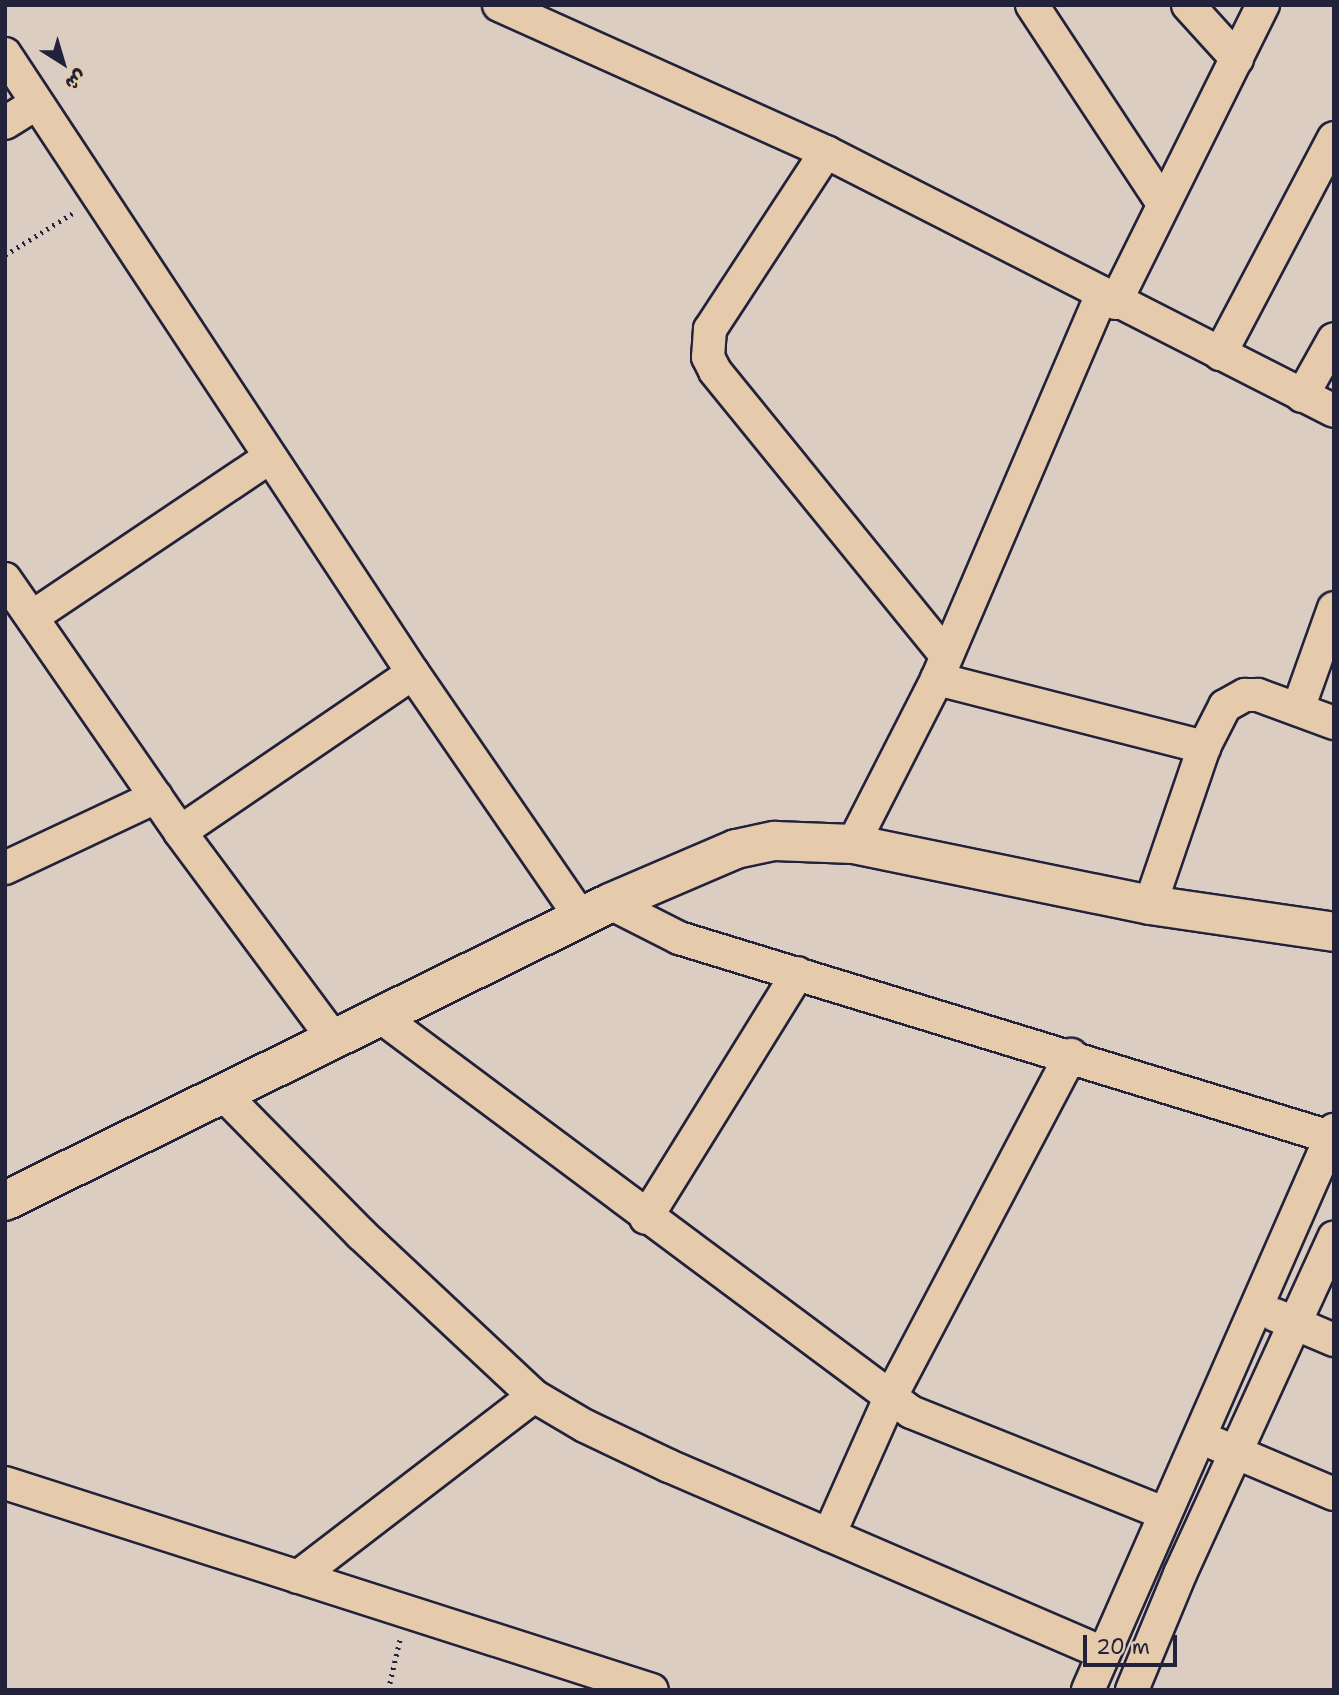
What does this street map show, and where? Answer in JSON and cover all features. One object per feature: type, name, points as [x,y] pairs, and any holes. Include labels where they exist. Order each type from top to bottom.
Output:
[{"type":"street","points":[[499,5],[826,152],[1108,299],[1334,411]]},
{"type":"street","points":[[1032,5],[1163,204]]},
{"type":"street","points":[[1188,5],[1237,59]]},
{"type":"street","points":[[853,844],[942,667],[1108,299],[1163,204],[1263,5]]},
{"type":"street","points":[[5,54],[97,198],[413,673],[596,910],[679,938],[1332,1133],[1163,1513],[1088,1690]]},
{"type":"street","points":[[5,122],[36,104]]},
{"type":"street","points":[[1220,354],[1334,138]]},
{"type":"street","points":[[826,152],[710,329],[708,356],[715,372],[942,667],[1204,747]]},
{"type":"street","points":[[1302,396],[1334,339]]},
{"type":"street","points":[[32,617],[270,457]]},
{"type":"street","points":[[5,579],[180,832],[334,1039]]},
{"type":"street","points":[[1298,709],[1334,608]]},
{"type":"street","points":[[180,832],[413,673]]},
{"type":"street","points":[[1150,905],[1204,747],[1225,706],[1236,698],[1258,695],[1334,723]]},
{"type":"street","points":[[5,868],[156,797]]},
{"type":"street","points":[[5,1201],[596,910],[736,849],[775,841],[853,844],[1150,905],[1334,932]]},
{"type":"street","points":[[646,1218],[798,973]]},
{"type":"street","points":[[380,1017],[890,1398],[940,1425],[1163,1513]]},
{"type":"street","points":[[828,1535],[890,1398],[1071,1055]]},
{"type":"street","points":[[223,1094],[361,1234],[534,1396],[633,1449],[1103,1653]]},
{"type":"street","points":[[1132,1690],[1235,1452],[1334,1238]]},
{"type":"street","points":[[1255,1307],[1334,1340]]},
{"type":"street","points":[[298,1577],[534,1396]]},
{"type":"street","points":[[1197,1436],[1334,1494]]},
{"type":"street","points":[[5,1483],[406,1611],[617,1684],[652,1690]]},
{"type":"path","points":[[5,255],[97,198]]},
{"type":"path","points":[[388,1690],[406,1611]]}]
